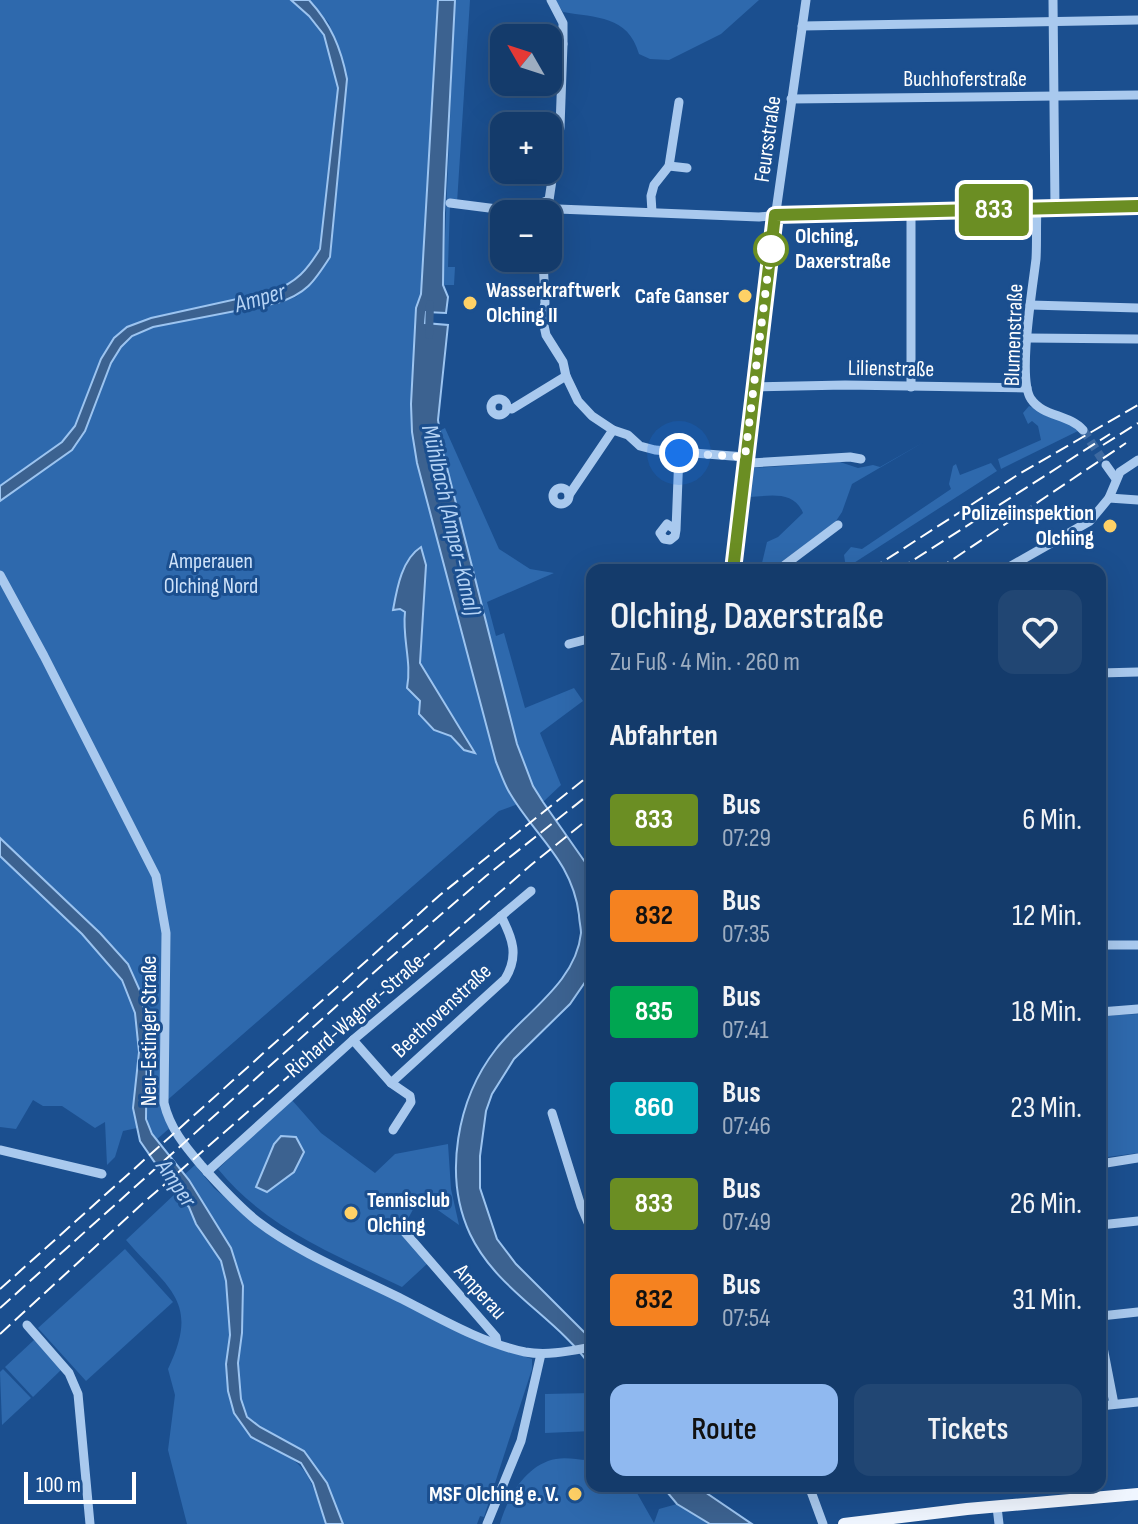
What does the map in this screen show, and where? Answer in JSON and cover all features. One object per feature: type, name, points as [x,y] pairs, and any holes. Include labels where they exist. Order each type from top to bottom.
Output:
[{"type":"main road","points":[[844,1524],[1138,1494]]},
{"type":"street","points":[[551,0],[563,23],[561,112]]},
{"type":"street","name":"Feursstraße","points":[[734,564],[775,215],[806,0]]},
{"type":"street","points":[[1053,0],[1055,208]]},
{"type":"street","points":[[802,26],[1138,20]]},
{"type":"street","name":"Buchhoferstraße","points":[[791,99],[1138,95]]},
{"type":"street","points":[[652,212],[654,185],[669,166],[679,102]]},
{"type":"street","points":[[669,166],[687,168]]},
{"type":"street","points":[[549,200],[550,184]]},
{"type":"street","points":[[450,203],[490,208]]},
{"type":"street","points":[[562,209],[759,217],[1138,206]]},
{"type":"street","name":"Blumenstraße","points":[[1037,209],[1036,256],[1027,338],[1027,388],[1036,404],[1072,419],[1083,430]]},
{"type":"street","points":[[911,211],[911,387]]},
{"type":"street","points":[[544,272],[545,303],[542,316],[546,335],[563,362],[578,401],[592,416],[613,430],[628,435],[640,446],[748,460],[861,459]]},
{"type":"street","points":[[1030,305],[1138,308]]},
{"type":"street","points":[[1027,338],[1138,339]]},
{"type":"street","points":[[507,408],[512,409],[566,376]]},
{"type":"street","name":"Lilienstraße","points":[[754,387],[1027,388]]},
{"type":"street","points":[[569,495],[613,430]]},
{"type":"street","points":[[676,530],[679,453]]},
{"type":"street","points":[[1014,564],[1090,521],[1109,498],[1116,479],[1138,460]]},
{"type":"street","points":[[1106,465],[1116,479]]},
{"type":"street","points":[[1109,498],[1138,500]]},
{"type":"street","points":[[786,564],[838,525]]},
{"type":"street","points":[[1026,557],[1027,564]]},
{"type":"street","name":"Neu-Estinger Straße","points":[[0,575],[156,876],[166,933],[164,1103],[167,1117],[179,1138],[207,1172],[257,1221],[287,1241],[453,1325],[497,1343],[541,1354],[586,1348]]},
{"type":"street","points":[[569,644],[586,640]]},
{"type":"street","points":[[1106,673],[1138,672]]},
{"type":"street","name":"Richard-Wagner-Straße","points":[[207,1172],[353,1040],[531,891]]},
{"type":"street","name":"Beethovenstraße","points":[[391,1083],[505,979],[515,958],[513,943],[501,916]]},
{"type":"street","points":[[1106,945],[1138,945]]},
{"type":"street","points":[[1106,1012],[1138,1009]]},
{"type":"street","name":"Beethovenstraße","points":[[353,1040],[391,1083],[410,1096],[411,1102],[393,1130]]},
{"type":"street","points":[[552,1113],[586,1218]]},
{"type":"street","points":[[0,1150],[102,1174]]},
{"type":"street","points":[[1106,1163],[1138,1158]]},
{"type":"street","points":[[1106,1224],[1138,1221]]},
{"type":"street","name":"Amperau","points":[[403,1230],[496,1337],[497,1343]]},
{"type":"street","points":[[1106,1315],[1138,1312]]},
{"type":"street","points":[[27,1325],[69,1373],[78,1394],[90,1524]]},
{"type":"street","points":[[487,1524],[521,1441],[541,1354]]},
{"type":"street","points":[[1106,1363],[1114,1404]]},
{"type":"street","points":[[1106,1405],[1138,1402]]},
{"type":"street","points":[[811,1492],[823,1524]]},
{"type":"street","points":[[997,1507],[999,1524]]},
{"type":"green space","points":[[0,0],[291,0],[324,35],[338,88],[320,249],[306,269],[289,284],[273,291],[151,318],[127,327],[75,426],[62,442],[0,486]]},
{"type":"green space","name":"Amperauen Olching Nord","points":[[309,0],[438,0],[421,294],[416,308],[412,432],[417,463],[496,762],[518,804],[499,811],[164,1103],[172,1126],[156,1140],[146,1111],[144,1007],[133,975],[104,937],[0,838],[0,501],[72,450],[97,402],[111,363],[132,336],[153,327],[296,297],[330,257],[347,79],[329,23]],"holes":[[[426,565],[420,663],[467,738],[464,750],[451,736],[434,730],[420,701],[407,688],[405,612],[400,609]]]},
{"type":"green space","points":[[455,0],[470,0],[457,203],[450,204],[448,267],[455,267],[454,285],[443,285]]},
{"type":"green space","points":[[555,0],[759,0],[721,34],[669,60],[650,59],[639,54],[634,41],[619,25],[563,12]]},
{"type":"green space","points":[[1029,406],[1070,424],[1078,431],[1001,469],[998,459],[1041,440],[1038,426],[1032,421],[1028,424],[1023,413]]},
{"type":"green space","points":[[445,428],[499,549],[530,569],[554,573],[487,602],[496,636],[504,633],[525,708],[574,688],[583,701],[540,733],[561,785],[543,802],[533,786],[517,744],[443,452],[439,431]]},
{"type":"green space","points":[[924,442],[852,484],[834,524],[778,564],[761,564],[767,542],[778,537],[803,513],[794,501],[787,498],[749,497],[753,468],[840,462],[858,468],[880,467]]},
{"type":"green space","points":[[991,463],[997,471],[852,564],[845,564],[844,555],[851,547],[862,549],[951,489],[949,484],[956,464],[960,475]]},
{"type":"green space","points":[[0,856],[82,934],[122,980],[135,1013],[139,1052],[133,1108],[137,1128],[123,1131],[115,1157],[107,1165],[105,1122],[95,1128],[62,1106],[43,1106],[33,1100],[16,1129],[0,1127]]},
{"type":"green space","points":[[1138,1014],[1138,1153],[1106,1157],[1106,1016]]},
{"type":"green space","points":[[291,1099],[321,1133],[375,1173],[395,1154],[448,1144],[451,1189],[459,1225],[418,1200],[402,1230],[428,1263],[402,1287],[279,1224],[237,1190],[218,1169]]},
{"type":"green space","points":[[195,1165],[214,1188],[255,1223],[480,1341],[532,1359],[532,1369],[484,1517],[480,1516],[477,1524],[343,1524],[327,1483],[280,1439],[247,1417],[241,1399],[238,1363],[243,1286],[203,1203],[185,1174]]},
{"type":"green space","points":[[176,1193],[189,1207],[196,1224],[221,1261],[229,1308],[230,1335],[226,1364],[251,1437],[284,1453],[302,1468],[309,1478],[326,1524],[187,1524],[168,1450],[175,1395],[168,1369],[181,1327],[180,1311],[166,1284],[126,1240]]},
{"type":"green space","points":[[125,1249],[173,1302],[86,1381],[38,1328]]},
{"type":"green space","points":[[34,1340],[62,1369],[33,1397],[5,1367]]},
{"type":"green space","points":[[3,1369],[31,1398],[2,1425],[0,1372]]},
{"type":"green space","points":[[586,1393],[586,1431],[545,1433],[545,1394]]},
{"type":"green space","name":"MSF Olching e. V.","points":[[568,1458],[586,1460],[586,1492],[636,1492],[654,1523],[659,1509],[677,1504],[710,1524],[500,1524],[513,1493],[527,1475],[545,1462]]},
{"type":"water","name":"Amper","points":[[291,0],[309,0],[323,18],[342,57],[347,79],[330,257],[308,286],[295,296],[277,303],[153,327],[132,336],[111,363],[85,431],[72,450],[0,501],[0,486],[62,442],[75,426],[101,359],[114,338],[127,327],[151,318],[273,291],[301,274],[320,249],[338,88],[324,35]]},
{"type":"water","points":[[438,0],[455,0],[444,213],[443,285],[448,297],[446,313],[426,312],[425,323],[448,325],[438,420],[443,452],[517,744],[533,786],[586,863],[586,981],[570,1004],[514,1059],[492,1094],[486,1111],[480,1156],[480,1188],[497,1239],[516,1264],[586,1334],[586,1360],[511,1288],[482,1254],[470,1234],[457,1188],[458,1138],[472,1091],[496,1049],[570,967],[581,933],[575,895],[568,878],[506,787],[496,762],[417,463],[411,404],[416,308],[421,294]]},
{"type":"water","points":[[421,547],[426,565],[420,663],[475,753],[464,750],[451,736],[434,730],[419,714],[420,701],[407,688],[405,612],[393,610],[405,566]]},
{"type":"water","name":"Amper","points":[[0,838],[100,933],[128,964],[141,993],[147,1028],[146,1119],[152,1134],[189,1180],[231,1248],[243,1286],[238,1363],[241,1399],[247,1417],[304,1451],[327,1483],[343,1524],[326,1524],[313,1483],[301,1463],[251,1437],[234,1413],[228,1391],[226,1364],[230,1335],[226,1281],[221,1261],[196,1224],[189,1207],[140,1141],[133,1108],[139,1052],[135,1013],[122,980],[82,934],[0,856]]},
{"type":"water","points":[[281,1136],[296,1137],[304,1152],[294,1172],[267,1192],[256,1187],[274,1144]]},
{"type":"water","points":[[667,1492],[705,1492],[752,1524],[710,1524],[677,1504]]},
{"type":"waterway","name":"Mühlbach (Amper-Kanal)","points":[[429,335],[430,304]]},
{"type":"tunnel","points":[[1083,430],[1106,465]]},
{"type":"railway","points":[[879,564],[1019,474],[1138,405]]},
{"type":"railway","points":[[1103,445],[1138,423]]},
{"type":"railway","points":[[907,564],[1110,434]]},
{"type":"railway","points":[[946,564],[1126,443]]},
{"type":"railway","points":[[0,1289],[440,895],[586,778]]},
{"type":"railway","points":[[0,1308],[389,959],[486,876],[586,797]]},
{"type":"railway","points":[[0,1334],[142,1204],[531,865],[586,821]]},
{"type":"bus line","name":"833","points":[[733,564],[775,215],[1138,206]]},
{"type":"place","name":"Olching, Daxerstraße","points":[[771,249]]},
{"type":"place","name":"Cafe Ganser","points":[[745,296]]},
{"type":"place","name":"Wasserkraftwerk Olching II","points":[[470,303]]},
{"type":"place","name":"Polizeiinspektion Olching","points":[[1110,526]]},
{"type":"place","name":"Tennisclub Olching","points":[[351,1213]]},
{"type":"place","name":"MSF Olching e. V.","points":[[575,1494]]},
{"type":"route","points":[[679,453],[745,457],[772,240],[771,249]]}]
